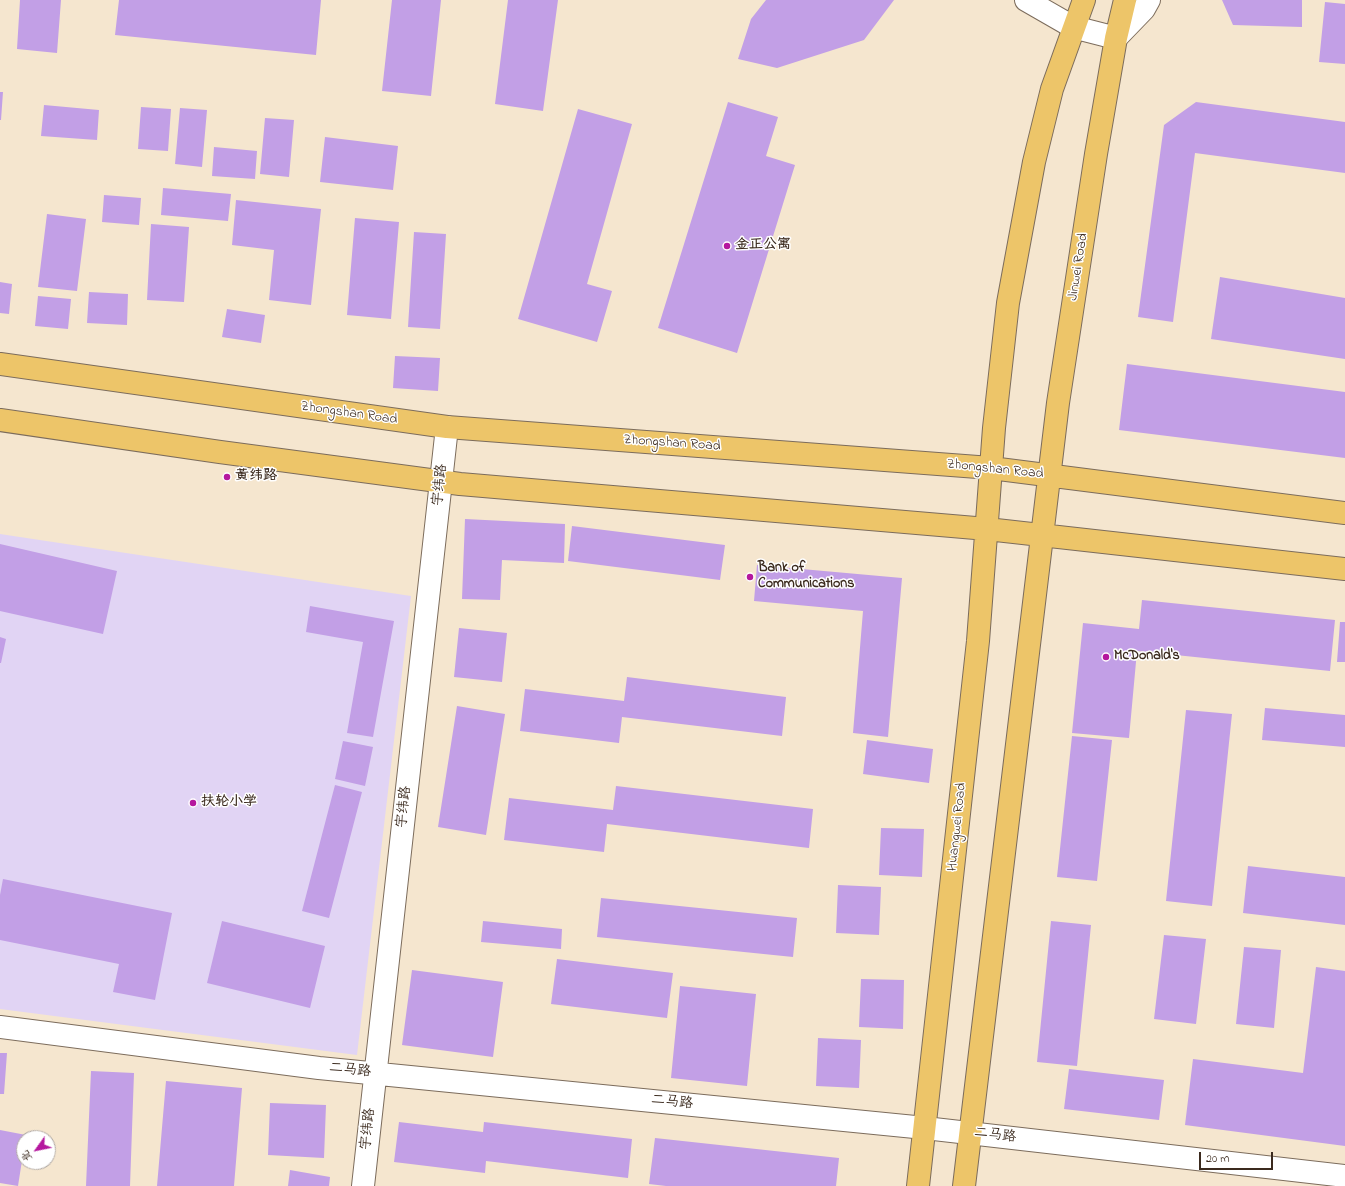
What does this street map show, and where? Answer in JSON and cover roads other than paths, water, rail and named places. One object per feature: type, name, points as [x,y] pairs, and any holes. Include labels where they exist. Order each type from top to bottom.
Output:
[{"type":"main road","points":[[991,468],[1002,356],[1014,264],[1034,162],[1048,103],[1073,27],[1084,0]]},
{"type":"main road","name":"Jinwei Road","points":[[1042,536],[1049,475],[1081,255],[1116,38],[1125,0]]},
{"type":"main road","name":"Zhongshan Road","points":[[0,364],[447,427],[991,468],[1345,513]]},
{"type":"main road","points":[[0,420],[220,452],[442,481],[987,529],[1345,569]]},
{"type":"main road","name":"Huangwei Road","points":[[918,1186],[978,641],[991,468]]},
{"type":"main road","points":[[964,1186],[1042,536]]},
{"type":"street","points":[[1026,0],[1073,27],[1116,38],[1144,9],[1149,0]]},
{"type":"street","points":[[1071,0],[1073,27]]},
{"type":"street","name":"宇纬路","points":[[363,1186],[447,427]]},
{"type":"street","name":"二马路","points":[[0,1027],[375,1074],[925,1128],[1345,1176]]},
{"type":"place","name":"金正公寓","points":[[727,246]]},
{"type":"place","name":"黄纬路","points":[[227,477]]},
{"type":"place","name":"Bank of Communications","points":[[750,577]]},
{"type":"place","name":"McDonald's","points":[[1106,657]]},
{"type":"place","name":"扶轮小学","points":[[193,803]]}]
